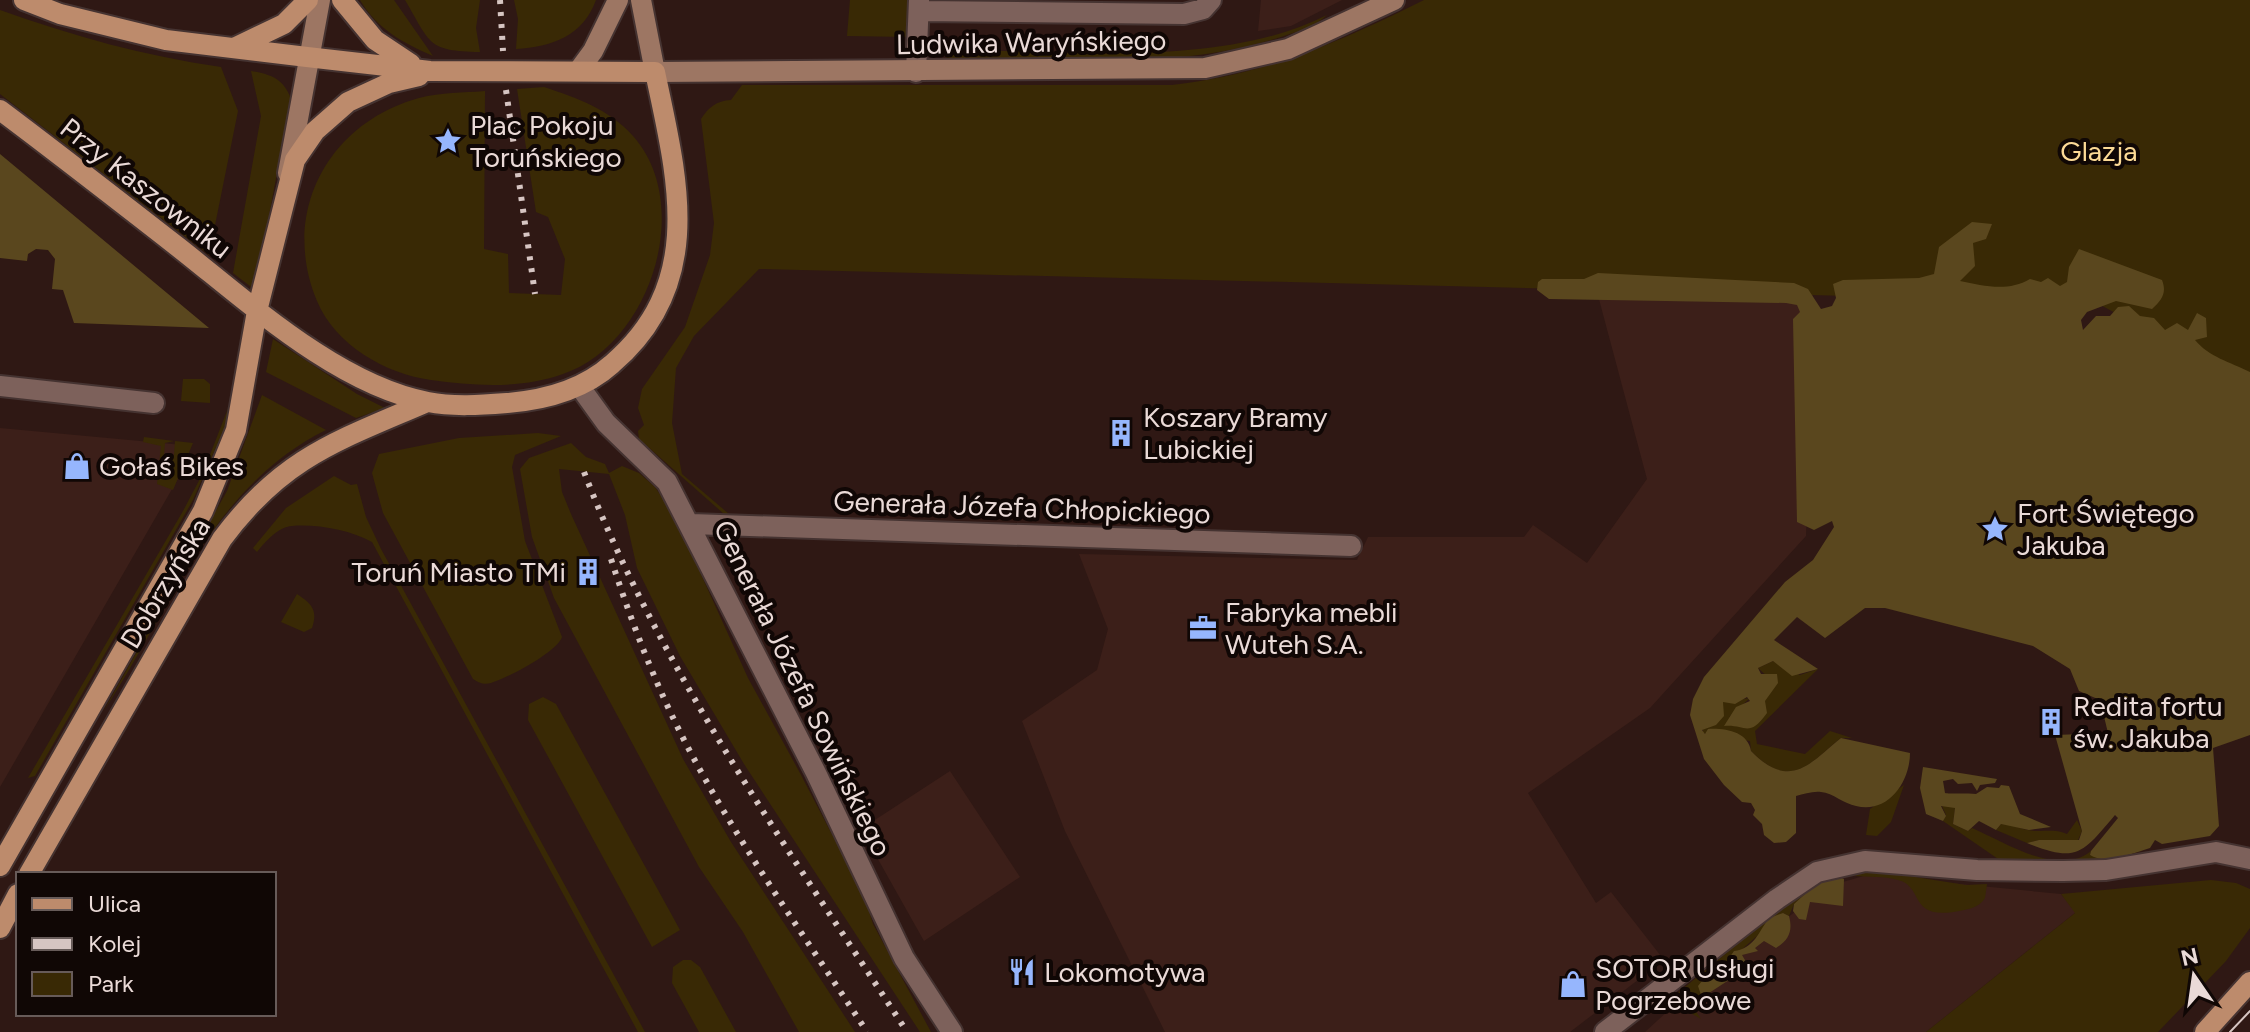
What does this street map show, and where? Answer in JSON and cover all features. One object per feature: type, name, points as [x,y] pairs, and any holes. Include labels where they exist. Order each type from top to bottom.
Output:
[{"type":"main road","points":[[24,0],[60,14],[166,40],[307,57],[430,71],[655,72],[676,171],[680,231],[674,269],[656,312],[630,349],[580,387],[529,401],[480,405],[427,402],[335,363],[257,311],[271,263],[287,182],[301,149],[334,112],[368,90],[430,71]]},
{"type":"main road","points":[[232,48],[284,24],[308,0]]},
{"type":"main road","points":[[342,0],[383,48],[430,71]]},
{"type":"main road","name":"Przy Kaszowniku","points":[[0,110],[257,311]]},
{"type":"main road","name":"Dobrzyńska","points":[[0,866],[203,511],[236,430],[257,311]]},
{"type":"main road","name":"Dobrzyńska","points":[[30,872],[222,539],[253,500],[308,454],[427,402]]},
{"type":"main road","points":[[0,928],[16,898]]},
{"type":"main road","points":[[2205,1032],[2250,982]]},
{"type":"street","points":[[287,182],[307,57],[320,0]]},
{"type":"street","points":[[579,70],[593,51],[618,0]]},
{"type":"street","points":[[641,0],[655,72]]},
{"type":"street","points":[[916,72],[919,5],[1184,14],[1203,9],[1211,0]]},
{"type":"street","name":"Ludwika Waryńskiego","points":[[655,72],[916,72],[1222,66],[1305,43],[1394,0]]},
{"type":"street","points":[[0,386],[154,403]]},
{"type":"street","name":"Generała Józefa Sowińskiego","points":[[580,387],[606,423],[667,482],[816,773],[904,958],[952,1032]]},
{"type":"street","name":"Generała Józefa Chłopickiego","points":[[691,524],[1351,546]]},
{"type":"street","points":[[1605,1032],[1794,886],[1829,868],[1865,861],[2063,871],[2106,870],[2216,852],[2250,859]]},
{"type":"shaded area","points":[[1261,0],[1342,0],[1291,26],[1258,31]]},
{"type":"shaded area","points":[[0,154],[209,328],[74,323],[63,290],[52,289],[55,259],[48,250],[36,249],[28,254],[27,261],[0,258]]},
{"type":"shaded area","points":[[1972,222],[1992,224],[1986,239],[1973,243],[1975,266],[1960,281],[2005,287],[2030,279],[2041,282],[2048,278],[2060,286],[2067,282],[2069,267],[2079,249],[2162,280],[2164,289],[2161,299],[2152,309],[2116,301],[2087,312],[2081,320],[2083,330],[2096,316],[2110,316],[2118,307],[2129,306],[2140,316],[2154,318],[2165,330],[2177,323],[2188,330],[2197,313],[2206,318],[2207,337],[2195,340],[2213,355],[2250,372],[2250,735],[2213,748],[2219,826],[2210,836],[2162,844],[2155,840],[2150,848],[2111,858],[2090,855],[2118,818],[2115,815],[2094,839],[2077,851],[2057,853],[2027,843],[2079,840],[2082,831],[2055,735],[2108,733],[2100,700],[2079,691],[2070,669],[2033,646],[1885,608],[1865,608],[1825,638],[1797,617],[1774,640],[1818,669],[1792,676],[1773,661],[1758,668],[1761,674],[1777,674],[1778,683],[1765,701],[1767,713],[1761,721],[1751,728],[1724,726],[1736,707],[1750,701],[1747,697],[1735,704],[1723,702],[1724,716],[1716,725],[1702,730],[1705,734],[1708,729],[1722,729],[1741,735],[1751,751],[1778,770],[1800,769],[1841,738],[1910,753],[1906,775],[1887,800],[1868,807],[1852,805],[1821,792],[1796,796],[1796,833],[1786,842],[1774,843],[1764,835],[1762,824],[1753,815],[1755,810],[1751,803],[1742,802],[1704,759],[1690,715],[1693,699],[1704,677],[1785,582],[1813,560],[1834,527],[1832,521],[1814,530],[1797,522],[1793,319],[1800,312],[1797,305],[1786,303],[1549,299],[1537,290],[1538,282],[1542,279],[1584,279],[1598,273],[1794,283],[1808,289],[1821,309],[1832,306],[1836,298],[1833,284],[1843,280],[1919,278],[1934,274],[1939,247]]},
{"type":"shaded area","points":[[1596,288],[1813,293],[1806,536],[1650,708],[1528,793],[1596,903],[1611,892],[1664,960],[1570,1032],[1165,1032],[1065,831],[1022,721],[1097,670],[1108,629],[1079,554],[1357,560],[1368,537],[1524,537],[1533,525],[1587,563],[1647,479]]},
{"type":"shaded area","points":[[0,428],[183,445],[179,477],[0,787]]},
{"type":"shaded area","points":[[1923,767],[1997,779],[1995,783],[1980,785],[1977,791],[1972,783],[1958,784],[1953,779],[1943,781],[1945,793],[1976,794],[1987,787],[2009,786],[2020,814],[2051,827],[2029,830],[2001,824],[1996,830],[1979,821],[1968,831],[1953,824],[1955,808],[1941,806],[1946,816],[1943,821],[1926,814],[1920,788]]},
{"type":"shaded area","points":[[950,771],[1020,877],[924,941],[861,829]]},
{"type":"shaded area","points":[[1835,875],[1844,879],[1843,906],[1810,902],[1806,920],[1799,919],[1793,911],[1794,904],[1817,883]]},
{"type":"shaded area","points":[[1867,875],[2061,894],[2076,912],[1926,1032],[1645,1032],[1682,998],[1829,886]]},
{"type":"shaded area","points":[[1783,913],[1789,916],[1790,926],[1784,942],[1776,948],[1764,941],[1755,948],[1758,951],[1742,955],[1749,967],[1701,995],[1698,986],[1709,972],[1719,973],[1734,951],[1751,943],[1769,918]]},
{"type":"green space","points":[[360,0],[394,0],[433,56],[392,34],[374,19]]},
{"type":"green space","points":[[405,0],[480,0],[476,28],[480,52],[450,50],[432,42]]},
{"type":"green space","points":[[514,0],[596,0],[583,23],[565,37],[542,46],[516,49],[518,19]]},
{"type":"green space","points":[[850,0],[909,0],[909,37],[847,36]]},
{"type":"green space","name":"Glazja","points":[[1424,0],[2250,0],[2250,386],[2095,302],[759,269],[694,336],[676,368],[672,423],[682,474],[729,514],[724,514],[639,439],[638,431],[644,425],[638,408],[642,389],[685,327],[710,255],[714,223],[701,119],[713,105],[731,100],[742,85],[1172,85],[1240,73],[1302,54]]},
{"type":"green space","points":[[0,10],[109,44],[221,67],[238,111],[209,255],[0,94]]},
{"type":"green space","points":[[1327,15],[1301,30],[1245,47],[1164,59],[960,61],[947,58],[938,49],[1085,53],[1189,50],[1285,32]]},
{"type":"green space","points":[[251,71],[276,79],[291,99],[255,290],[233,273],[261,116]]},
{"type":"green space","points":[[544,87],[580,100],[614,118],[633,136],[651,165],[660,198],[661,234],[654,270],[640,304],[619,334],[594,358],[563,374],[531,382],[481,385],[431,380],[397,371],[364,355],[349,344],[325,317],[307,268],[305,236],[309,205],[320,176],[337,150],[359,128],[387,110],[428,96],[485,91],[484,249],[508,254],[509,293],[561,295],[565,259],[548,217],[536,212],[517,89]]},
{"type":"green space","points":[[273,339],[357,394],[385,408],[356,418],[266,372]]},
{"type":"green space","points":[[183,379],[204,379],[210,384],[210,403],[181,401]]},
{"type":"green space","points":[[237,385],[224,429],[193,500],[35,776],[28,778],[183,511],[203,473]]},
{"type":"green space","points":[[262,395],[326,430],[286,454],[252,484],[223,518],[196,554],[103,712],[227,491]]},
{"type":"green space","points":[[538,433],[561,436],[515,455],[512,467],[525,541],[562,637],[551,650],[531,664],[499,680],[482,683],[473,679],[383,513],[372,473],[379,454],[459,438]]},
{"type":"green space","points":[[144,437],[174,441],[165,443],[164,455],[174,455],[175,441],[193,443],[173,490],[157,484],[161,446],[143,442]]},
{"type":"green space","points":[[571,443],[586,457],[605,464],[609,473],[622,466],[639,473],[655,487],[675,517],[748,678],[865,898],[873,924],[931,1032],[920,1032],[744,764],[680,656],[637,568],[625,515],[609,474],[559,469],[562,492],[571,514],[683,759],[731,842],[855,1032],[799,1032],[743,932],[699,867],[554,598],[532,537],[520,469],[529,458]]},
{"type":"green space","points":[[334,476],[351,485],[357,484],[366,517],[381,549],[645,1032],[638,1032],[372,542],[333,529],[292,526],[277,532],[257,552],[253,548],[286,508]]},
{"type":"green space","points":[[297,594],[310,604],[314,612],[312,628],[304,632],[281,622]]},
{"type":"green space","points":[[1773,661],[1800,675],[1818,669],[1755,731],[1757,744],[1805,754],[1830,731],[1852,738],[1841,738],[1809,764],[1789,771],[1778,770],[1765,763],[1751,751],[1750,741],[1703,733],[1703,726],[1723,702],[1750,698],[1729,717],[1760,703],[1770,693],[1777,675],[1768,677],[1758,668]]},
{"type":"green space","points":[[543,697],[556,704],[680,930],[652,947],[528,720],[529,704]]},
{"type":"green space","points":[[1904,785],[1891,822],[1877,836],[1866,835],[1870,809]]},
{"type":"green space","points":[[1942,806],[1955,808],[1953,824],[1968,831],[1972,828],[2015,849],[2063,861],[2091,851],[2090,855],[2109,861],[2090,866],[2054,866],[2001,861],[1943,821],[1946,815]]},
{"type":"green space","points":[[2077,820],[2082,831],[2078,840],[2027,843],[1996,830],[2005,824],[2067,834]]},
{"type":"green space","points":[[1871,870],[1966,885],[1987,884],[1985,898],[1979,905],[1967,909],[1933,912],[1925,908],[1912,889],[1898,880],[1854,876]]},
{"type":"green space","points":[[2211,880],[2236,883],[2250,889],[2250,928],[2226,961],[2158,1032],[1926,1032],[2075,913],[2061,894]]},
{"type":"green space","points":[[1807,893],[1794,904],[1789,916],[1783,913],[1714,974],[1709,993],[1691,1004],[1701,1019],[1675,1004],[1674,996],[1796,896]]},
{"type":"green space","points":[[683,960],[691,960],[700,967],[736,1032],[699,1032],[672,983],[673,967]]},
{"type":"tram line","points":[[2230,1032],[2250,1011]]},
{"type":"railway","points":[[500,0],[503,51]]},
{"type":"railway","points":[[506,90],[535,294]]},
{"type":"railway","points":[[584,472],[615,547],[690,690],[774,829],[907,1032]]},
{"type":"railway","points":[[611,559],[648,660],[693,757],[755,862],[867,1032]]},
{"type":"place","name":"Plac Pokoju Toruńskiego","points":[[448,141]]},
{"type":"place","name":"Koszary Bramy Lubickiej","points":[[1121,433]]},
{"type":"place","name":"Gołaś Bikes","points":[[77,466]]},
{"type":"place","name":"Fort Świętego Jakuba","points":[[1995,529]]},
{"type":"place","name":"Toruń Miasto TMi","points":[[588,572]]},
{"type":"place","name":"Fabryka mebli Wuteh S.A.","points":[[1203,628]]},
{"type":"place","name":"Redita fortu św. Jakuba","points":[[2051,722]]},
{"type":"place","name":"Lokomotywa","points":[[1022,972]]},
{"type":"place","name":"SOTOR Usługi Pogrzebowe","points":[[1573,984]]}]
